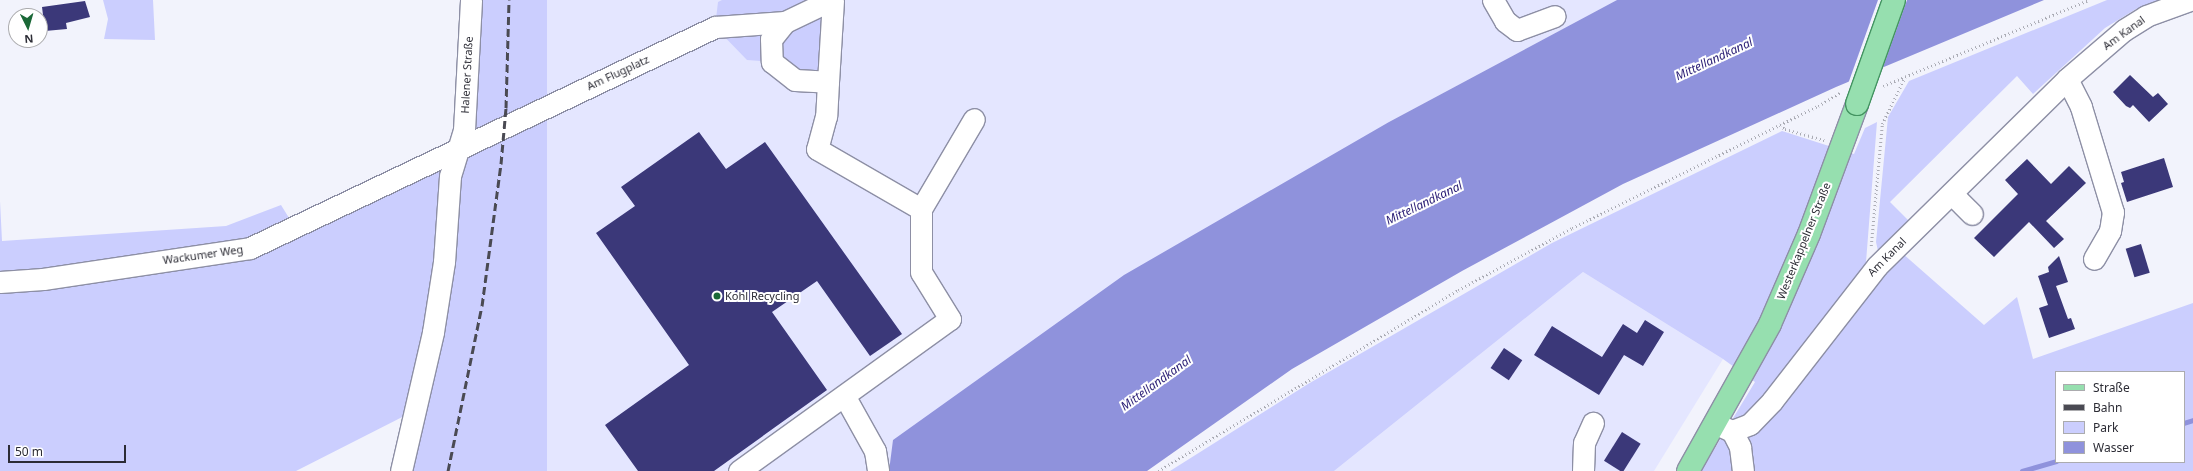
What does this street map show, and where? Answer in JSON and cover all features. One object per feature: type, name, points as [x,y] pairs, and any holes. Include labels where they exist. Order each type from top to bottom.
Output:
[{"type":"main road","name":"Westerkappelner Straße","points":[[1688,471],[1724,427],[1770,324],[1809,234],[1851,98],[1894,0]]},
{"type":"street","name":"Halener Straße","points":[[402,471],[433,332],[444,262],[450,176],[464,130],[471,0]]},
{"type":"street","name":"Am Flugplatz","points":[[457,150],[715,27],[785,22],[832,0],[828,82],[795,80],[772,62],[771,39],[785,22]]},
{"type":"street","points":[[1493,0],[1505,21],[1517,30],[1555,16]]},
{"type":"street","name":"Am Kanal","points":[[1724,427],[1750,424],[1772,401],[1877,266],[1952,194],[2067,79],[2135,23],[2146,16],[2190,0]]},
{"type":"street","points":[[2067,79],[2081,107],[2113,212],[2110,231],[2094,259]]},
{"type":"street","points":[[828,82],[826,116],[816,149],[921,209]]},
{"type":"street","points":[[739,471],[950,319],[921,272],[921,209],[974,119]]},
{"type":"street","name":"Wackumer Weg","points":[[0,282],[44,278],[250,248],[457,150]]},
{"type":"street","points":[[1952,194],[1972,214]]},
{"type":"street","points":[[845,396],[875,452],[878,471]]},
{"type":"street","points":[[1583,471],[1584,443],[1593,423]]},
{"type":"street","points":[[1724,427],[1740,447],[1743,471]]},
{"type":"path","points":[[1877,89],[2089,0]]},
{"type":"path","points":[[1877,266],[1871,247],[1882,124],[1905,77]]},
{"type":"path","points":[[1158,471],[1458,290],[1572,228],[1780,125],[1851,98]]},
{"type":"path","points":[[1780,125],[1785,129],[1827,139]]},
{"type":"path","points":[[1165,471],[1166,466]]},
{"type":"shaded area","points":[[547,0],[1617,0],[1389,122],[888,471],[547,471]]},
{"type":"shaded area","points":[[1583,272],[1723,359],[1654,471],[1334,471]]},
{"type":"green space","points":[[103,0],[153,0],[155,40],[104,39],[108,19]]},
{"type":"green space","points":[[471,0],[547,0],[547,471],[410,471],[420,408],[296,471],[0,471],[0,201],[2,241],[226,226],[281,205],[294,226],[457,150]]},
{"type":"green space","points":[[722,0],[833,0],[828,82],[772,62],[747,60],[715,27],[718,2]]},
{"type":"green space","points":[[2107,0],[2163,0],[2136,9],[2105,28],[2033,94],[2017,76],[1890,202],[1908,220],[1878,251],[1876,242],[1888,117],[1909,81]]},
{"type":"green space","points":[[1877,122],[1866,262],[1885,276],[1902,253],[1984,325],[2017,297],[2033,359],[2193,303],[2193,471],[1701,471],[1755,382],[1723,359],[1583,272],[1334,471],[1170,471],[1308,384],[1552,243],[1782,131],[1854,154],[1865,128]]},
{"type":"water","name":"Mittellandkanal","points":[[1617,0],[2044,0],[1836,87],[1623,184],[1462,271],[1292,369],[1147,471],[889,471],[893,440],[1124,275],[1389,122]]},
{"type":"pier","points":[[1878,0],[1907,0],[1882,70],[1848,84]]},
{"type":"building","points":[[85,1],[90,17],[66,23],[67,29],[48,31],[48,8],[42,7]]},
{"type":"building","points":[[2130,75],[2153,97],[2158,93],[2168,104],[2149,122],[2133,105],[2130,108],[2126,106],[2113,92]]},
{"type":"building","name":"Kohl Recycling","points":[[699,132],[726,169],[765,142],[902,334],[870,356],[817,281],[772,312],[827,390],[714,471],[638,471],[605,425],[689,365],[596,233],[635,206],[621,187]]},
{"type":"building","points":[[2164,158],[2173,187],[2127,202],[2121,183],[2124,182],[2121,172]]},
{"type":"building","points":[[2027,159],[2051,184],[2069,166],[2086,183],[2046,221],[2064,239],[2054,248],[2029,222],[1994,257],[1974,238],[2018,194],[2005,180]]},
{"type":"building","points":[[2141,244],[2150,273],[2134,277],[2126,249]]},
{"type":"building","points":[[2059,256],[2068,282],[2056,286],[2068,319],[2071,318],[2075,329],[2049,338],[2039,308],[2048,305],[2038,276],[2049,272],[2048,267]]},
{"type":"building","points":[[1645,320],[1664,332],[1643,366],[1624,355],[1599,395],[1534,355],[1552,326],[1602,357],[1623,324],[1637,333]]},
{"type":"building","points":[[1504,348],[1522,360],[1509,380],[1491,368]]},
{"type":"building","points":[[1622,432],[1641,444],[1624,471],[1620,471],[1604,461]]},
{"type":"waterway","points":[[2185,423],[2193,420]]},
{"type":"waterway","points":[[2022,471],[2055,461]]},
{"type":"railway","points":[[448,471],[482,306],[501,164],[506,108],[509,0]]},
{"type":"place","name":"Kohl Recycling","points":[[717,296]]}]
